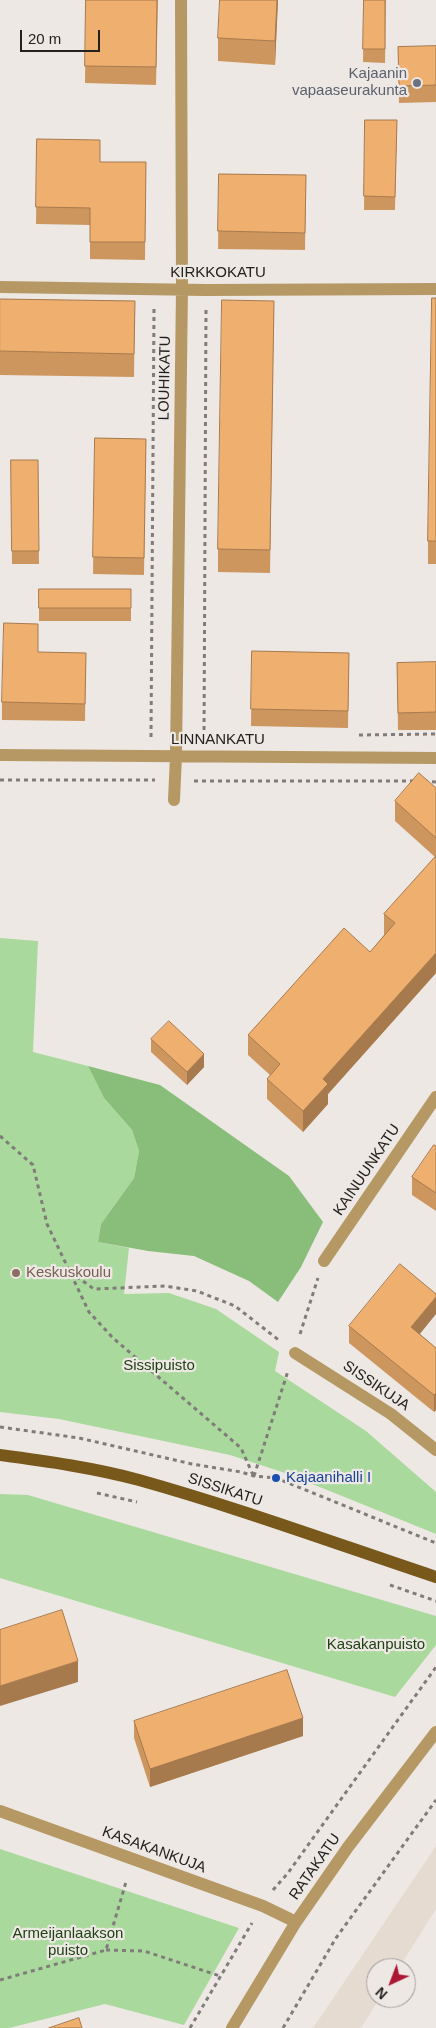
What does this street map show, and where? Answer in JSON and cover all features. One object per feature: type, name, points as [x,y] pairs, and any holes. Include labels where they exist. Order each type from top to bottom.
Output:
[{"type":"main road","name":"SISSIKATU","points":[[0,1455],[40,1460],[137,1480],[236,1510],[436,1576]]},
{"type":"street","name":"LOUHIKATU","points":[[174,800],[182,290],[181,0]]},
{"type":"street","name":"KIRKKOKATU","points":[[0,287],[182,290],[436,289]]},
{"type":"street","name":"LINNANKATU","points":[[0,755],[436,758]]},
{"type":"street","name":"KAINUUNKATU","points":[[324,1261],[436,1097]]},
{"type":"street","name":"SISSIKUJA","points":[[295,1353],[391,1414],[436,1450]]},
{"type":"street","name":"RATAKATU","points":[[232,2028],[296,1922],[348,1846],[436,1732]]},
{"type":"street","name":"KASAKANKUJA","points":[[0,1811],[264,1906],[296,1922]]},
{"type":"path","points":[[152,780],[155,289]]},
{"type":"path","points":[[202,780],[204,756],[206,290]]},
{"type":"path","points":[[0,780],[436,782]]},
{"type":"path","points":[[0,1136],[34,1165],[47,1224],[89,1312],[114,1338],[242,1448],[254,1476]]},
{"type":"path","points":[[254,1476],[324,1261]]},
{"type":"path","points":[[69,1271],[94,1289],[165,1286],[197,1291],[235,1306],[295,1353]]},
{"type":"path","points":[[0,1427],[79,1438],[254,1476],[276,1478],[436,1543]]},
{"type":"path","points":[[93,1492],[140,1503]]},
{"type":"path","points":[[381,1582],[436,1601]]},
{"type":"path","points":[[190,2028],[274,1889],[294,1865],[436,1666]]},
{"type":"path","points":[[283,2028],[336,1938],[436,1800]]},
{"type":"path","points":[[106,1950],[126,1882]]},
{"type":"path","points":[[0,1980],[106,1950],[144,1951],[220,1976]]},
{"type":"shaded area","points":[[436,1846],[436,1909],[405,1958],[366,1958],[366,2008],[374,2008],[361,2028],[313,2028]]},
{"type":"green space","name":"Sissipuisto","points":[[0,938],[38,941],[33,1052],[88,1066],[104,1098],[132,1130],[139,1151],[134,1178],[101,1224],[98,1242],[129,1248],[124,1294],[169,1293],[216,1309],[279,1352],[275,1371],[366,1431],[436,1492],[436,1534],[285,1473],[230,1455],[59,1419],[0,1412]]},
{"type":"green space","points":[[88,1066],[160,1085],[289,1176],[323,1222],[301,1267],[278,1302],[249,1281],[194,1256],[148,1251],[98,1242],[101,1224],[134,1178],[139,1151],[132,1130],[104,1098]]},
{"type":"green space","name":"Kasakanpuisto","points":[[0,1494],[28,1495],[436,1616],[436,1645],[395,1697],[0,1578]]},
{"type":"green space","name":"Armeijanlaakson puisto","points":[[0,1849],[239,1928],[184,2025],[105,2004],[9,2028],[0,2028]]},
{"type":"building","points":[[86,0],[157,0],[156,67],[85,66]]},
{"type":"building","points":[[220,0],[277,0],[275,41],[218,38]]},
{"type":"building","points":[[364,0],[385,0],[385,49],[363,49]]},
{"type":"building","points":[[436,46],[436,85],[399,86],[398,47]]},
{"type":"building","points":[[365,120],[397,120],[395,197],[364,196]]},
{"type":"building","points":[[37,139],[100,140],[100,162],[146,162],[145,242],[90,242],[90,208],[36,207]]},
{"type":"building","points":[[219,174],[306,175],[305,233],[218,231]]},
{"type":"building","points":[[432,298],[436,298],[436,541],[428,541]]},
{"type":"building","points":[[0,299],[135,301],[134,354],[0,351]]},
{"type":"building","points":[[222,300],[274,301],[270,550],[218,549]]},
{"type":"building","points":[[95,438],[146,439],[144,558],[93,557]]},
{"type":"building","points":[[11,460],[38,460],[39,551],[12,551]]},
{"type":"building","points":[[39,589],[131,589],[131,608],[39,608]]},
{"type":"building","points":[[4,623],[38,624],[38,652],[86,653],[85,704],[2,702]]},
{"type":"building","points":[[252,651],[349,653],[348,711],[251,709]]},
{"type":"building","points":[[436,662],[436,712],[398,713],[397,663]]},
{"type":"building","points":[[419,773],[436,788],[436,838],[395,801]]},
{"type":"building","points":[[436,856],[436,953],[323,1079],[328,1084],[303,1111],[267,1079],[280,1064],[248,1035],[344,928],[370,952],[395,923],[384,914]]},
{"type":"building","points":[[169,1021],[204,1054],[187,1072],[151,1039]]},
{"type":"building","points":[[434,1145],[436,1146],[436,1193],[412,1177]]},
{"type":"building","points":[[400,1264],[436,1294],[436,1297],[411,1327],[436,1348],[436,1393],[434,1395],[349,1326]]},
{"type":"building","points":[[62,1610],[78,1661],[0,1686],[0,1630]]},
{"type":"building","points":[[287,1670],[303,1718],[150,1769],[134,1721]]},
{"type":"building","points":[[79,2018],[82,2028],[49,2028]]},
{"type":"place","name":"Kajaanin vapaaseurakunta","points":[[417,83]]},
{"type":"place","name":"Keskuskoulu","points":[[16,1273]]},
{"type":"place","name":"Kajaanihalli I","points":[[276,1478]]}]
